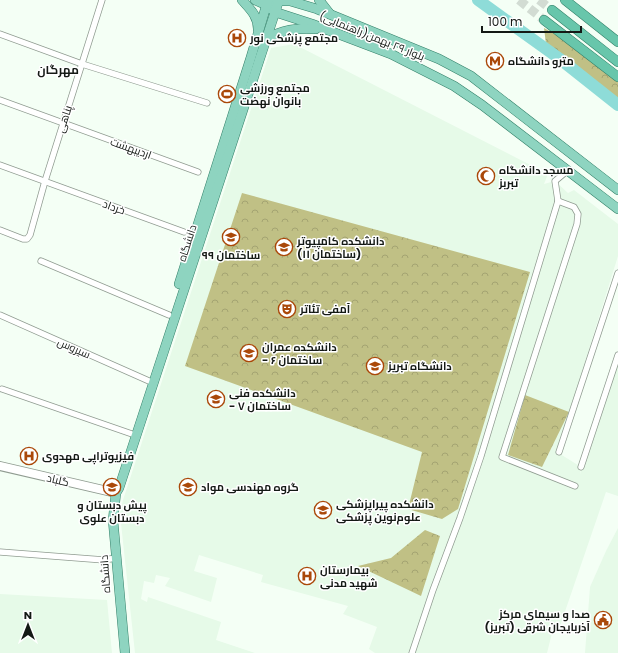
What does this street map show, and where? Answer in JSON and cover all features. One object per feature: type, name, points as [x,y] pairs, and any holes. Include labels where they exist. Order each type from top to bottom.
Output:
[{"type":"highway","points":[[565,0],[618,42]]},
{"type":"highway","points":[[552,10],[618,62]]},
{"type":"highway","points":[[544,20],[618,77]]},
{"type":"main road","points":[[242,0],[255,16],[258,23],[258,32]]},
{"type":"main road","points":[[255,0],[267,2]]},
{"type":"main road","name":"دانشگاه","points":[[116,494],[279,0]]},
{"type":"main road","name":"بلوار ٢٩ بهمن(راهنمایی)","points":[[618,190],[471,76],[439,59],[331,15],[318,4],[279,0],[267,2],[275,12],[312,24],[391,54],[454,86],[618,209]]},
{"type":"main road","name":"دانشگاه","points":[[125,653],[113,520],[116,494],[115,488],[267,2]]},
{"type":"main road","points":[[312,24],[310,14],[318,4]]},
{"type":"main road","points":[[266,40],[280,32],[295,28],[322,29]]},
{"type":"main road","name":"گلباد","points":[[0,466],[116,494]]},
{"type":"street","name":"پناهی","points":[[0,230],[23,239],[27,239],[30,235],[45,181],[102,0]]},
{"type":"street","points":[[0,34],[82,64],[207,103]]},
{"type":"street","name":"اردیبهشت","points":[[0,100],[198,172]]},
{"type":"street","name":"خرداد","points":[[0,165],[184,232]]},
{"type":"street","points":[[412,653],[481,456],[558,201],[555,181],[567,171]]},
{"type":"street","points":[[558,201],[574,207],[578,214],[577,224],[502,457],[574,486]]},
{"type":"street","points":[[41,261],[169,315]]},
{"type":"street","points":[[559,452],[618,273]]},
{"type":"street","name":"سیروس","points":[[0,315],[148,381]]},
{"type":"street","points":[[581,467],[618,354]]},
{"type":"street","points":[[2,389],[132,434]]},
{"type":"street","points":[[0,552],[104,560],[116,558]]},
{"type":"shaded area","name":"دانشگاه تبریز","points":[[294,44],[548,174],[544,184],[555,181],[568,193],[574,190],[618,224],[618,256],[557,452],[581,467],[580,474],[618,365],[618,496],[606,492],[559,629],[553,629],[547,653],[375,653],[369,649],[377,627],[343,614],[348,606],[261,582],[263,575],[199,555],[194,571],[217,578],[211,602],[165,586],[170,578],[156,575],[154,583],[144,581],[141,599],[147,602],[148,597],[221,622],[216,640],[255,653],[135,653],[120,514],[123,500],[271,48]]},
{"type":"shaded area","name":"مجتمع ورزشی بانوان نهضت","points":[[222,88],[235,92],[233,100],[219,95]]},
{"type":"shaded area","name":"صدا و سیمای مرکز آذربایجان شرقی (تبریز)","points":[[618,528],[618,653],[585,653],[590,587]]},
{"type":"shaded area","points":[[0,594],[107,600],[112,653],[0,653]]},
{"type":"green space","points":[[544,28],[558,36],[618,82],[618,101],[546,44]]},
{"type":"green space","points":[[242,193],[530,272],[458,509],[442,519],[408,509],[422,452],[185,366]]},
{"type":"green space","points":[[525,395],[569,412],[542,467],[508,455]]},
{"type":"green space","points":[[425,530],[440,536],[421,596],[358,566],[391,558]]},
{"type":"waterway","points":[[478,0],[560,59],[618,105]]},
{"type":"tunnel","points":[[519,0],[544,20]]},
{"type":"tunnel","points":[[539,0],[552,10]]},
{"type":"place","name":"مجتمع پزشکی نور","points":[[237,38]]},
{"type":"place","name":"مترو دانشگاه","points":[[495,61]]},
{"type":"place","name":"مجتمع ورزشی بانوان نهضت","points":[[227,94]]},
{"type":"place","name":"مسجد دانشگاه تبربز","points":[[486,176]]},
{"type":"place","name":"ساختمان ۹۹","points":[[231,237]]},
{"type":"place","name":"دانشکده کامپیوتر (ساختمان ۱۱)","points":[[284,247]]},
{"type":"place","name":"آمفی تئاتر","points":[[287,309]]},
{"type":"place","name":"دانشکده عمران - ساختمان ۶","points":[[249,353]]},
{"type":"place","name":"دانشگاه تبریز","points":[[375,366]]},
{"type":"place","name":"دانشکده فنی - ساختمان ۷","points":[[216,399]]},
{"type":"place","name":"فیزیوتراپی مهدوی","points":[[29,456]]},
{"type":"place","name":"پیش دبستان و دبستان علوی","points":[[112,487]]},
{"type":"place","name":"گروه مهندسی مواد","points":[[188,487]]},
{"type":"place","name":"دانشکده پیراپزشکی علوم‌نوین پزشکی","points":[[323,510]]},
{"type":"place","name":"بیمارستان شهید مدنی","points":[[307,576]]},
{"type":"place","name":"صدا و سیمای مرکز آذربایجان شرقی (تبریز)","points":[[603,620]]},
{"type":"district","name":"مهرگان","points":[[58,70]]}]
